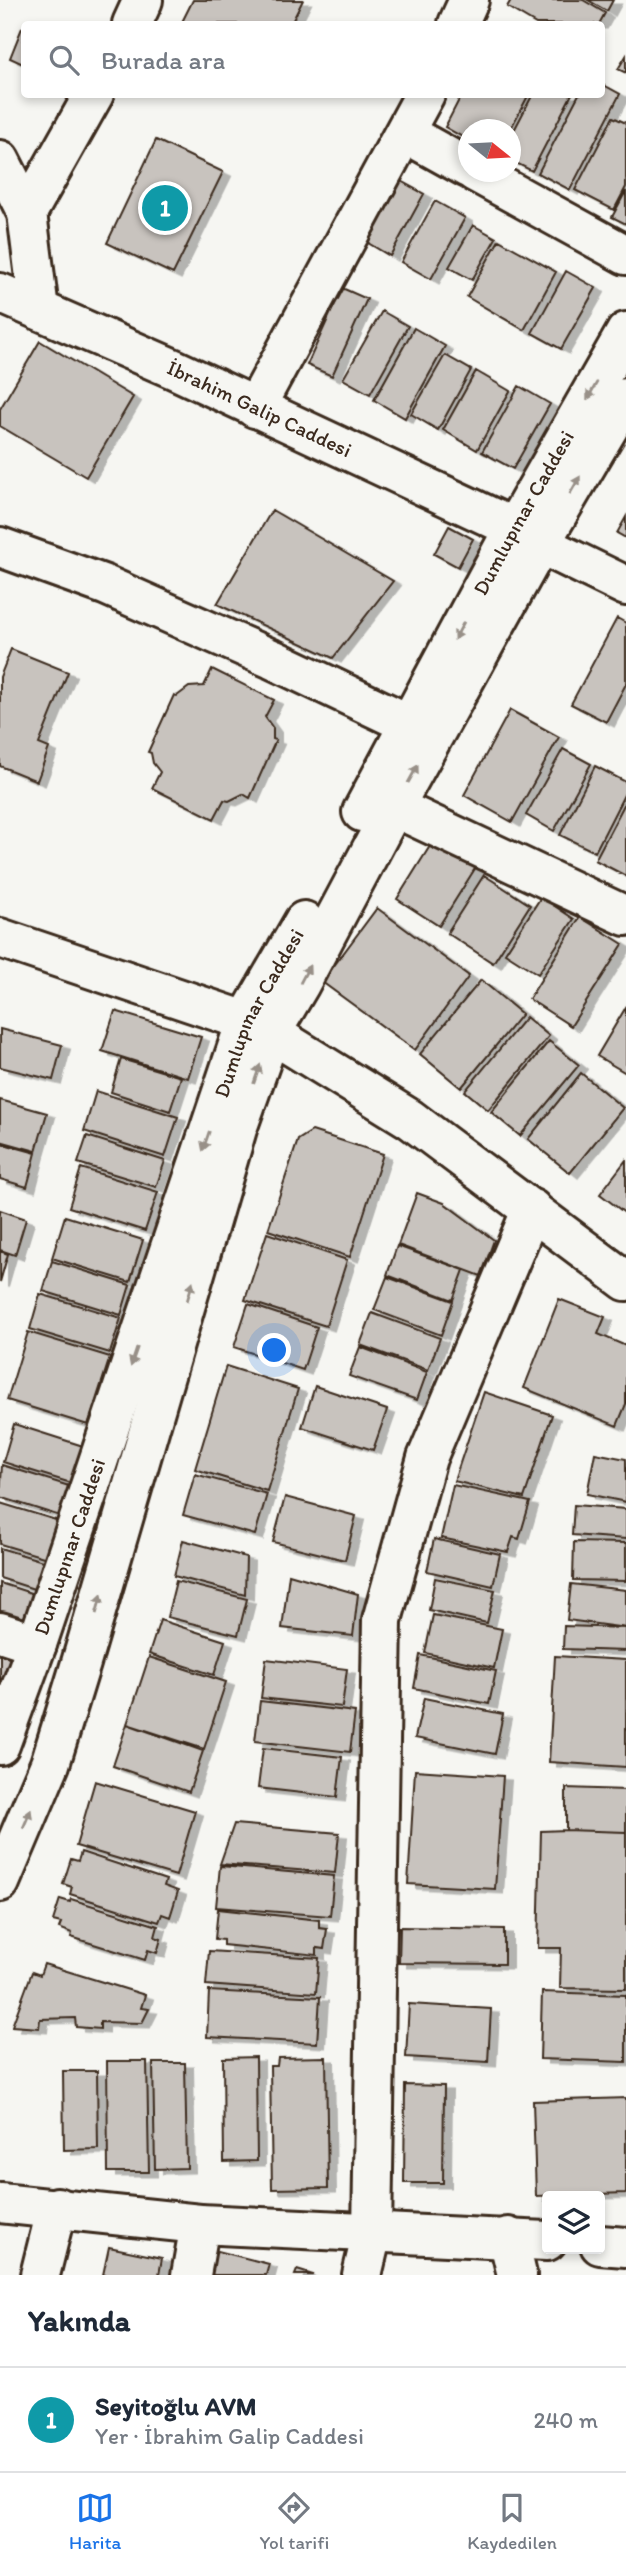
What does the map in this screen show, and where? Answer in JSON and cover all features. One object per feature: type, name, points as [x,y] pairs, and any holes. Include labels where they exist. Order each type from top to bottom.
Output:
[{"type":"street","points":[[133,21],[143,0]]},
{"type":"street","points":[[459,21],[469,0]]},
{"type":"street","points":[[27,213],[92,98]]},
{"type":"street","points":[[255,408],[423,98]]},
{"type":"street","points":[[405,133],[458,162]]},
{"type":"street","points":[[0,160],[27,213],[39,310]]},
{"type":"street","points":[[492,182],[626,255]]},
{"type":"street","name":"İbrahim Galip Caddesi","points":[[0,293],[174,369],[527,536],[626,586]]},
{"type":"street","name":"Dumlupınar Caddesi","points":[[0,1745],[258,1027],[288,952],[409,724],[527,536],[626,331]]},
{"type":"street","points":[[258,1027],[300,984],[394,807],[527,536],[626,398]]},
{"type":"street","points":[[0,547],[116,589],[409,724]]},
{"type":"street","points":[[394,807],[626,916]]},
{"type":"street","points":[[0,938],[258,1027],[410,1119],[626,1281]]},
{"type":"street","name":"Dumlupınar Caddesi","points":[[0,1882],[54,1752],[233,1142],[258,1027]]},
{"type":"street","points":[[362,2275],[372,2233],[382,1620],[427,1458],[532,1209]]},
{"type":"street","points":[[0,1632],[37,1644]]},
{"type":"street","points":[[0,2190],[57,2207]]},
{"type":"street","points":[[0,2203],[200,2224],[542,2240]]},
{"type":"street","points":[[40,2275],[57,2207]]},
{"type":"street","points":[[191,2275],[200,2224]]},
{"type":"street","points":[[508,2237],[517,2275]]},
{"type":"street","points":[[605,2245],[626,2247]]},
{"type":"building","points":[[193,0],[303,0],[292,21],[182,21]]},
{"type":"building","points":[[511,0],[583,0],[605,13],[601,21],[531,21],[507,7]]},
{"type":"building","points":[[588,0],[613,0],[607,11]]},
{"type":"building","points":[[21,30],[21,63],[10,58]]},
{"type":"building","points":[[626,56],[626,73],[618,69]]},
{"type":"building","points":[[605,86],[620,94],[570,190],[538,173],[577,98],[605,98]]},
{"type":"building","points":[[460,98],[527,98],[516,119],[458,119],[458,134],[445,127]]},
{"type":"building","points":[[531,98],[570,98],[532,171],[521,166],[520,119]]},
{"type":"building","points":[[613,117],[626,123],[626,187],[614,210],[575,190]]},
{"type":"building","points":[[156,140],[223,172],[173,274],[107,243]]},
{"type":"building","points":[[397,179],[424,194],[390,256],[363,240]]},
{"type":"building","points":[[626,191],[626,224],[612,217]]},
{"type":"building","points":[[435,201],[465,218],[431,279],[401,262]]},
{"type":"building","points":[[473,225],[496,238],[472,280],[449,267]]},
{"type":"building","points":[[499,240],[556,272],[524,330],[467,297]]},
{"type":"building","points":[[566,271],[596,288],[561,349],[532,333]]},
{"type":"building","points":[[342,288],[367,299],[332,376],[307,365]]},
{"type":"building","points":[[382,311],[408,326],[370,394],[343,379]]},
{"type":"building","points":[[414,328],[445,346],[405,418],[374,400]]},
{"type":"building","points":[[40,341],[133,397],[86,477],[0,426],[0,409]]},
{"type":"building","points":[[445,355],[471,370],[438,430],[411,414]]},
{"type":"building","points":[[476,371],[510,391],[477,450],[443,430]]},
{"type":"building","points":[[519,386],[550,404],[513,469],[482,452]]},
{"type":"building","points":[[272,510],[393,581],[333,658],[217,604]]},
{"type":"building","points":[[626,517],[626,538],[617,533]]},
{"type":"building","points":[[449,526],[473,539],[458,567],[434,554]]},
{"type":"building","points":[[617,618],[626,623],[626,684],[606,722],[571,704]]},
{"type":"building","points":[[11,649],[68,672],[39,744],[49,748],[37,781],[0,766],[0,677]]},
{"type":"building","points":[[212,669],[274,700],[265,717],[273,728],[273,739],[276,740],[250,798],[243,794],[229,801],[224,800],[214,819],[152,788],[160,772],[148,752],[174,695],[177,696],[189,687],[204,686]]},
{"type":"building","points":[[510,710],[559,737],[512,822],[464,795]]},
{"type":"building","points":[[563,749],[591,764],[554,831],[526,815]]},
{"type":"building","points":[[595,766],[626,782],[626,791],[595,852],[560,835]]},
{"type":"building","points":[[626,801],[626,876],[595,860]]},
{"type":"building","points":[[430,846],[476,867],[439,926],[397,899]]},
{"type":"building","points":[[484,875],[530,905],[493,963],[447,933]]},
{"type":"building","points":[[541,897],[574,919],[538,974],[505,953]]},
{"type":"building","points":[[377,908],[469,976],[415,1050],[322,982]]},
{"type":"building","points":[[580,917],[623,944],[571,1026],[529,999]]},
{"type":"building","points":[[481,980],[522,1014],[461,1088],[420,1054]]},
{"type":"building","points":[[626,1007],[626,1073],[597,1056]]},
{"type":"building","points":[[115,1011],[201,1037],[188,1078],[102,1051]]},
{"type":"building","points":[[526,1017],[549,1036],[488,1110],[465,1091]]},
{"type":"building","points":[[0,1029],[62,1045],[53,1080],[0,1067]]},
{"type":"building","points":[[549,1041],[579,1065],[520,1136],[491,1112]]},
{"type":"building","points":[[121,1059],[181,1077],[170,1111],[111,1092]]},
{"type":"building","points":[[581,1073],[623,1108],[570,1173],[528,1139]]},
{"type":"building","points":[[96,1091],[178,1117],[165,1157],[84,1131]]},
{"type":"building","points":[[0,1100],[47,1113],[36,1151],[0,1141]]},
{"type":"building","points":[[312,1131],[383,1154],[350,1257],[268,1230],[298,1140]]},
{"type":"building","points":[[87,1136],[165,1161],[156,1187],[78,1163]]},
{"type":"building","points":[[0,1143],[36,1153],[27,1187],[0,1179]]},
{"type":"building","points":[[626,1160],[626,1214],[600,1194]]},
{"type":"building","points":[[81,1168],[158,1192],[145,1231],[69,1207]]},
{"type":"building","points":[[417,1193],[444,1203],[494,1240],[481,1276],[398,1245]]},
{"type":"building","points":[[0,1210],[26,1219],[15,1255],[0,1250]]},
{"type":"building","points":[[65,1216],[143,1240],[130,1282],[52,1258]]},
{"type":"building","points":[[267,1233],[347,1260],[326,1326],[245,1300]]},
{"type":"building","points":[[397,1246],[464,1270],[453,1300],[387,1275]]},
{"type":"building","points":[[0,1251],[8,1254],[0,1282]]},
{"type":"building","points":[[52,1261],[130,1285],[121,1315],[43,1291]]},
{"type":"building","points":[[387,1277],[453,1301],[441,1335],[374,1310]]},
{"type":"building","points":[[40,1294],[121,1318],[110,1353],[30,1329]]},
{"type":"building","points":[[559,1299],[605,1317],[598,1334],[626,1346],[626,1404],[617,1426],[524,1388]]},
{"type":"building","points":[[248,1304],[317,1327],[303,1370],[234,1347]]},
{"type":"building","points":[[372,1313],[440,1338],[428,1370],[360,1345]]},
{"type":"building","points":[[28,1332],[110,1357],[88,1425],[7,1400]]},
{"type":"building","points":[[360,1347],[427,1372],[417,1400],[349,1376]]},
{"type":"building","points":[[226,1366],[298,1389],[267,1491],[195,1469]]},
{"type":"building","points":[[315,1386],[387,1410],[373,1450],[302,1427]]},
{"type":"building","points":[[484,1392],[552,1415],[524,1498],[454,1481]]},
{"type":"building","points":[[14,1424],[83,1446],[71,1483],[3,1462]]},
{"type":"building","points":[[595,1453],[626,1459],[626,1502],[587,1494]]},
{"type":"building","points":[[2,1465],[69,1486],[60,1516],[0,1497]]},
{"type":"building","points":[[195,1474],[267,1494],[255,1535],[183,1515]]},
{"type":"building","points":[[453,1485],[530,1502],[519,1539],[513,1537],[508,1552],[441,1538]]},
{"type":"building","points":[[285,1497],[356,1516],[345,1560],[273,1542]]},
{"type":"building","points":[[0,1503],[59,1521],[47,1558],[0,1544]]},
{"type":"building","points":[[574,1505],[626,1509],[626,1539],[572,1535]]},
{"type":"building","points":[[434,1539],[500,1554],[493,1586],[427,1571]]},
{"type":"building","points":[[183,1540],[246,1557],[245,1595],[174,1576]]},
{"type":"building","points":[[574,1542],[626,1543],[626,1581],[573,1580]]},
{"type":"building","points":[[0,1548],[46,1562],[37,1590],[0,1578]]},
{"type":"building","points":[[289,1574],[358,1594],[353,1636],[282,1628]]},
{"type":"building","points":[[435,1578],[495,1590],[487,1623],[429,1610]]},
{"type":"building","points":[[176,1581],[247,1599],[238,1635],[167,1617]]},
{"type":"building","points":[[0,1583],[37,1595],[27,1628],[0,1620]]},
{"type":"building","points":[[571,1584],[626,1590],[626,1628],[567,1620]]},
{"type":"building","points":[[433,1615],[502,1629],[494,1668],[425,1653]]},
{"type":"building","points":[[160,1620],[225,1641],[214,1675],[149,1654]]},
{"type":"building","points":[[564,1626],[626,1628],[626,1651],[563,1649]]},
{"type":"building","points":[[0,1647],[18,1653],[0,1709]]},
{"type":"building","points":[[420,1655],[496,1671],[489,1704],[414,1688]]},
{"type":"building","points":[[555,1656],[626,1660],[626,1767],[549,1762]]},
{"type":"building","points":[[149,1657],[226,1682],[204,1749],[127,1724]]},
{"type":"building","points":[[266,1659],[347,1669],[342,1707],[261,1698]]},
{"type":"building","points":[[424,1698],[503,1714],[495,1754],[415,1738]]},
{"type":"building","points":[[260,1701],[355,1712],[350,1752],[255,1741]]},
{"type":"building","points":[[127,1724],[203,1751],[189,1792],[113,1766]]},
{"type":"building","points":[[263,1748],[342,1757],[337,1797],[258,1788]]},
{"type":"building","points":[[415,1770],[503,1776],[495,1889],[408,1884]]},
{"type":"building","points":[[95,1781],[195,1811],[176,1876],[76,1846]]},
{"type":"building","points":[[566,1788],[626,1790],[626,1832],[566,1830]]},
{"type":"building","points":[[234,1824],[339,1833],[335,1873],[220,1864]]},
{"type":"building","points":[[541,1831],[626,1832],[626,1989],[560,1988],[561,1948],[538,1948]]},
{"type":"building","points":[[81,1852],[166,1880],[164,1886],[178,1891],[170,1917],[162,1914],[159,1922],[70,1894],[72,1887],[63,1884],[71,1859],[78,1861]]},
{"type":"building","points":[[220,1866],[334,1876],[330,1916],[216,1907]]},
{"type":"building","points":[[60,1899],[70,1902],[71,1899],[158,1926],[155,1937],[161,1939],[157,1953],[148,1950],[145,1960],[71,1937],[72,1933],[59,1928],[61,1923],[53,1921]]},
{"type":"building","points":[[218,1909],[319,1920],[319,1928],[327,1929],[324,1949],[317,1948],[317,1955],[223,1945],[223,1940],[215,1939]]},
{"type":"building","points":[[400,1927],[504,1929],[504,1964],[399,1963]]},
{"type":"building","points":[[209,1951],[319,1958],[316,1993],[206,1985]]},
{"type":"building","points":[[44,1964],[145,1995],[141,2008],[149,2009],[142,2023],[100,2022],[100,2029],[76,2027],[75,2018],[40,2019],[39,2028],[12,2026],[32,1972],[40,1975]]},
{"type":"building","points":[[209,1991],[320,1997],[317,2043],[207,2037]]},
{"type":"building","points":[[542,1992],[626,1995],[626,2062],[540,2059]]},
{"type":"building","points":[[409,2004],[491,2009],[488,2062],[406,2057]]},
{"type":"building","points":[[256,2057],[257,2161],[224,2162],[223,2058]]},
{"type":"building","points":[[326,2057],[328,2188],[272,2189],[270,2066],[277,2066],[278,2058]]},
{"type":"building","points":[[107,2061],[147,2061],[149,2172],[108,2172]]},
{"type":"building","points":[[153,2063],[185,2063],[187,2168],[155,2169]]},
{"type":"building","points":[[63,2071],[97,2071],[98,2149],[64,2150]]},
{"type":"building","points":[[405,2085],[444,2086],[443,2183],[404,2183]]},
{"type":"building","points":[[626,2098],[626,2193],[542,2191],[542,2196],[536,2196],[533,2101]]},
{"type":"building","points":[[109,2247],[162,2258],[159,2275],[103,2275]]},
{"type":"building","points":[[206,2248],[269,2264],[266,2275],[200,2275]]},
{"type":"building","points":[[297,2270],[313,2275],[295,2275]]},
{"type":"place","name":"Seyitoğlu AVM","points":[[165,208]]}]
